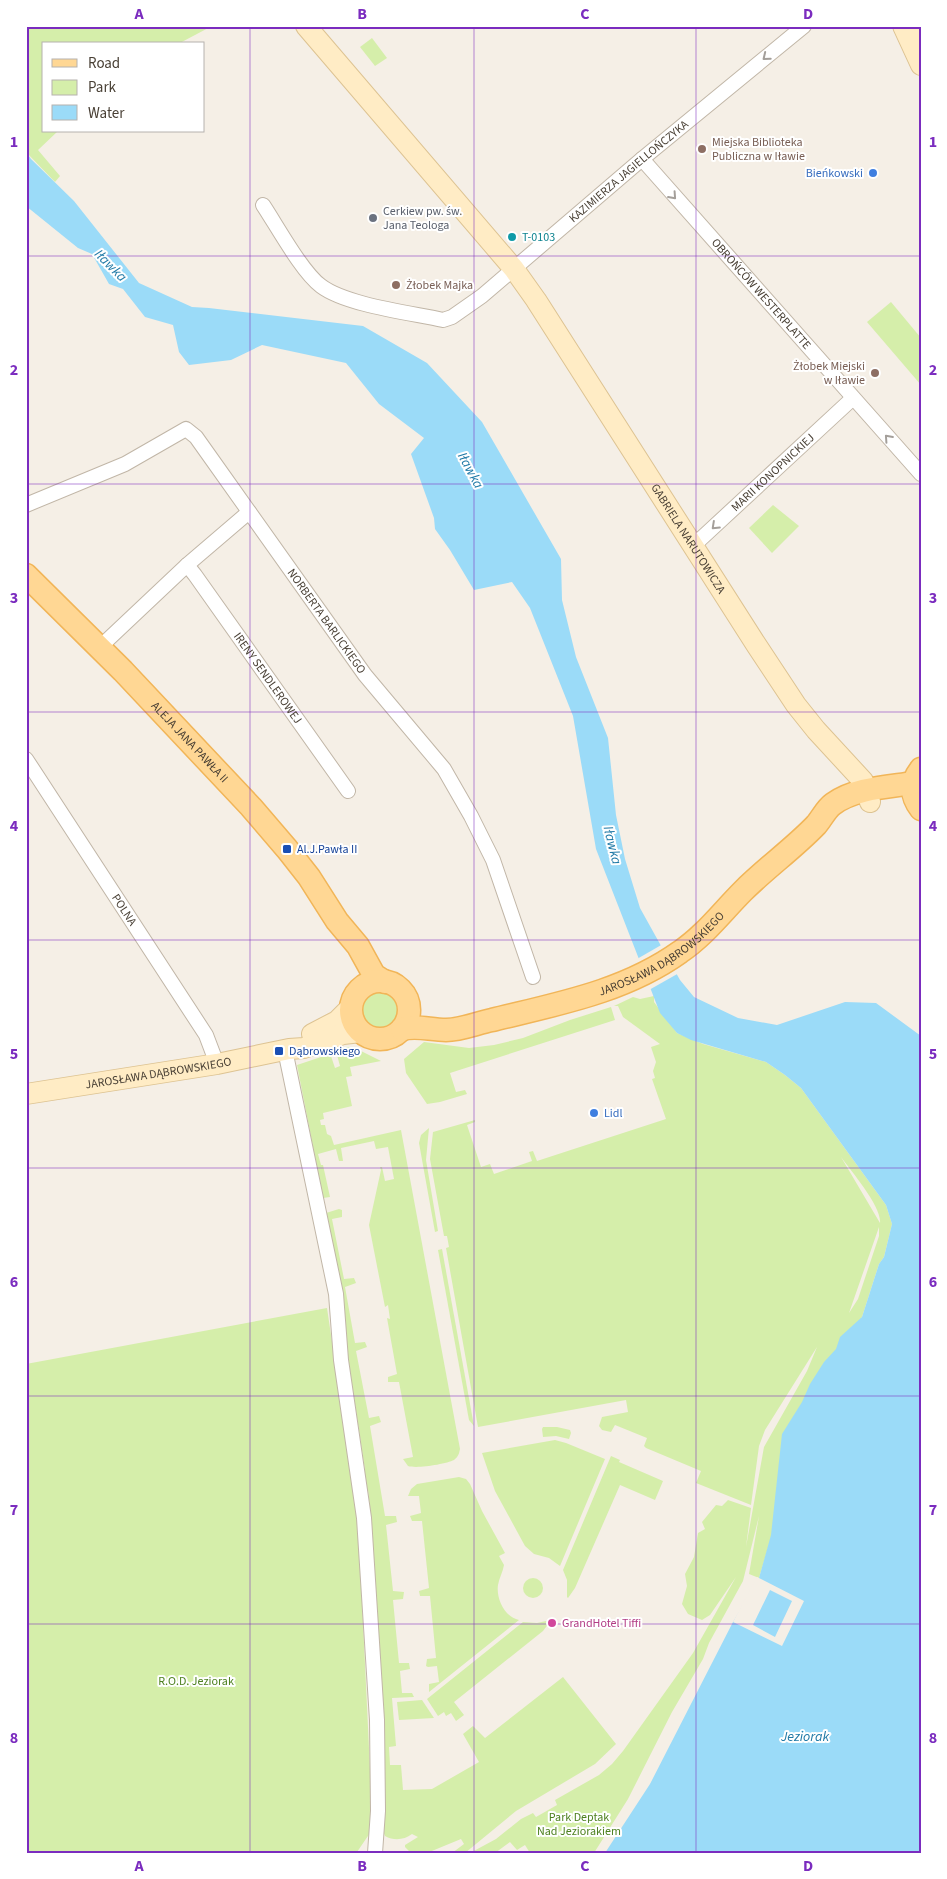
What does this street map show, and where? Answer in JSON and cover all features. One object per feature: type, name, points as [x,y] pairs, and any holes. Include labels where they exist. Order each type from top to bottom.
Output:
[{"type":"main road","name":"ALEJA JANA PAWŁA II","points":[[26,575],[99,648],[251,807],[309,878],[337,921],[358,946],[374,975],[385,982]]},
{"type":"main road","name":"JAROSŁAWA DĄBROWSKIEGO","points":[[402,1029],[412,1026],[444,1030],[457,1029],[474,1023],[573,1000],[628,981],[679,953],[711,926],[742,892],[816,824],[831,805],[847,796],[869,796],[917,790]]},
{"type":"main road","name":"ALEJA JANA PAWŁA II","points":[[337,921],[359,981],[355,998]]},
{"type":"main road","points":[[385,982],[400,989],[408,1004],[409,1013],[402,1029],[396,1034],[382,1039],[374,1039],[361,1032],[353,1021],[355,998],[366,984],[385,982]]},
{"type":"main road","name":"JAROSŁAWA DĄBROWSKIEGO","points":[[408,1004],[415,1011],[424,1014],[454,1017],[474,1023]]},
{"type":"street","name":"GABRIELA NARUTOWICZA","points":[[306,26],[514,269],[536,300],[692,547],[796,705],[816,730],[863,781],[869,796]]},
{"type":"street","name":"KAZIMIERZA JAGIELLOŃCZYKA","points":[[263,205],[306,270],[320,286],[338,297],[443,320],[452,317],[482,296],[642,159],[804,26]]},
{"type":"street","points":[[903,26],[921,65]]},
{"type":"street","points":[[919,26],[921,30]]},
{"type":"street","name":"OBROŃCÓW WESTERPLATTE","points":[[642,159],[921,474]]},
{"type":"street","name":"MARII KONOPNICKIEJ","points":[[692,547],[853,398]]},
{"type":"street","name":"NORBERTA BARLICKIEGO","points":[[26,505],[126,464],[186,429],[196,437],[365,675],[444,769],[493,860],[533,977]]},
{"type":"street","points":[[99,648],[187,565],[249,512]]},
{"type":"street","name":"IRENY SENDLEROWEJ","points":[[187,565],[348,791]]},
{"type":"street","name":"POLNA","points":[[26,758],[206,1035],[217,1064]]},
{"type":"street","name":"JAROSŁAWA DĄBROWSKIEGO","points":[[287,1050],[301,1039],[337,1021],[355,998]]},
{"type":"street","name":"JAROSŁAWA DĄBROWSKIEGO","points":[[26,1094],[217,1064],[304,1048],[343,1034],[361,1032]]},
{"type":"street","points":[[287,1050],[336,1294],[341,1360],[364,1518],[377,1720],[378,1811],[375,1853]]},
{"type":"green space","points":[[26,26],[212,26],[182,42],[42,42],[42,132],[57,132],[38,150],[60,176],[55,182],[26,152]]},
{"type":"green space","points":[[372,38],[387,58],[375,66],[360,47]]},
{"type":"green space","points":[[891,302],[921,338],[921,385],[867,322]]},
{"type":"green space","points":[[773,505],[799,526],[772,553],[749,528]]},
{"type":"green space","points":[[380,991],[393,997],[399,1010],[393,1023],[380,1029],[367,1023],[361,1010],[367,997]]},
{"type":"green space","name":"Park Deptak Nad Jeziorakiem","points":[[654,996],[654,1002],[677,1033],[703,1044],[766,1062],[801,1088],[886,1205],[892,1224],[884,1257],[879,1264],[862,1317],[786,1487],[759,1578],[749,1574],[759,1516],[743,1581],[709,1643],[703,1659],[672,1712],[628,1799],[594,1853],[530,1853],[525,1845],[517,1850],[510,1842],[495,1853],[470,1853],[496,1839],[521,1819],[533,1813],[536,1817],[557,1805],[555,1800],[599,1775],[612,1764],[693,1653],[736,1577],[710,1615],[702,1620],[688,1614],[682,1604],[687,1586],[685,1574],[694,1557],[698,1533],[705,1529],[702,1522],[716,1505],[722,1506],[728,1500],[751,1508],[746,1547],[764,1447],[807,1371],[817,1347],[765,1430],[759,1446],[751,1505],[696,1483],[701,1471],[646,1448],[644,1446],[647,1438],[615,1425],[611,1432],[602,1430],[599,1426],[602,1417],[628,1412],[626,1400],[478,1427],[446,1248],[449,1247],[447,1236],[444,1236],[430,1159],[433,1132],[475,1120],[475,1122],[467,1125],[481,1167],[490,1164],[494,1174],[532,1161],[529,1152],[533,1151],[537,1161],[666,1119],[652,1079],[655,1078],[653,1071],[656,1062],[651,1047],[660,1044],[623,1017],[618,1006],[614,1006],[633,997],[640,999]],"holes":[[[841,1157],[871,1199],[876,1208],[880,1223]],[[879,1227],[879,1236],[858,1299],[849,1313]]]},
{"type":"green space","points":[[611,1007],[615,1020],[450,1073],[456,1092],[465,1090],[467,1094],[427,1104],[406,1073],[404,1059],[424,1042],[469,1048],[494,1045],[523,1038]]},
{"type":"green space","points":[[346,1047],[355,1048],[381,1061],[350,1067],[352,1076],[346,1077],[352,1106],[323,1113],[324,1119],[320,1120],[321,1125],[325,1125],[327,1134],[331,1136],[334,1145],[401,1130],[460,1449],[455,1459],[450,1462],[412,1467],[408,1466],[403,1459],[413,1457],[399,1382],[388,1382],[388,1377],[397,1374],[387,1318],[390,1319],[388,1305],[385,1307],[369,1225],[381,1170],[380,1167],[382,1167],[385,1181],[394,1179],[388,1147],[376,1149],[374,1141],[341,1148],[343,1161],[339,1161],[336,1149],[318,1154],[321,1165],[323,1165],[330,1197],[323,1198],[297,1065],[327,1055],[331,1056],[335,1068],[340,1066],[337,1055],[338,1051]]},
{"type":"green space","points":[[429,1128],[426,1160],[438,1231],[435,1232],[419,1143],[421,1135]]},
{"type":"green space","points":[[339,1209],[342,1210],[342,1217],[332,1219],[344,1279],[354,1278],[356,1283],[345,1287],[355,1343],[365,1342],[367,1347],[356,1351],[369,1418],[379,1416],[381,1422],[370,1426],[385,1516],[396,1516],[397,1522],[386,1525],[393,1591],[404,1592],[403,1599],[393,1600],[399,1663],[409,1663],[410,1669],[400,1671],[402,1693],[412,1693],[414,1697],[392,1698],[396,1746],[389,1747],[390,1765],[401,1765],[403,1790],[432,1789],[479,1762],[463,1734],[473,1726],[485,1738],[563,1677],[616,1744],[595,1764],[516,1811],[465,1853],[452,1853],[464,1844],[461,1839],[427,1853],[411,1853],[405,1845],[418,1837],[412,1834],[402,1839],[392,1839],[385,1836],[383,1831],[371,1517],[368,1490],[364,1488],[362,1473],[365,1470],[326,1213]]},
{"type":"green space","points":[[442,1249],[474,1426],[469,1420],[438,1250]]},
{"type":"green space","name":"R.O.D. Jeziorak","points":[[327,1308],[358,1517],[372,1811],[370,1833],[357,1852],[360,1853],[26,1853],[26,1364]]},
{"type":"green space","points":[[543,1427],[557,1427],[570,1430],[569,1439],[556,1436],[543,1437]]},
{"type":"green space","points":[[555,1440],[605,1459],[560,1566],[549,1558],[534,1554],[525,1546],[495,1491],[482,1453]]},
{"type":"green space","points":[[611,1456],[620,1460],[619,1462],[663,1481],[655,1500],[620,1485],[575,1588],[568,1598],[567,1580],[563,1570]]},
{"type":"green space","points":[[459,1477],[466,1479],[470,1484],[482,1511],[505,1553],[499,1556],[504,1565],[498,1585],[498,1596],[505,1611],[519,1620],[429,1692],[429,1684],[439,1682],[437,1666],[426,1666],[427,1659],[436,1658],[430,1596],[420,1596],[419,1591],[429,1588],[422,1521],[412,1521],[410,1516],[421,1513],[419,1496],[408,1496],[411,1489],[417,1484]]},
{"type":"green space","points":[[533,1578],[540,1581],[543,1588],[540,1595],[533,1598],[526,1595],[523,1588],[526,1581]]},
{"type":"green space","points":[[546,1621],[549,1623],[543,1631],[454,1702],[464,1715],[456,1721],[451,1713],[446,1716],[444,1712],[438,1716],[427,1699],[523,1622],[537,1623]]},
{"type":"green space","points":[[422,1700],[434,1718],[399,1720],[397,1702]]},
{"type":"water","name":"Jeziorak","points":[[26,152],[74,201],[139,283],[192,307],[363,326],[427,363],[482,422],[561,559],[562,600],[576,657],[608,738],[616,815],[625,859],[640,908],[680,980],[694,997],[738,1018],[777,1025],[845,1002],[876,1003],[921,1036],[921,1853],[605,1853],[650,1784],[733,1622],[759,1578],[771,1535],[782,1434],[802,1402],[810,1384],[824,1362],[836,1349],[840,1337],[862,1317],[879,1264],[884,1257],[892,1224],[886,1205],[801,1088],[766,1062],[691,1040],[677,1033],[660,1013],[596,849],[573,716],[530,608],[512,582],[474,590],[435,529],[434,518],[411,454],[424,438],[379,404],[346,363],[262,345],[231,360],[189,365],[179,352],[173,325],[145,317],[123,289],[109,284],[92,254],[78,248],[26,206]]},
{"type":"pier","points":[[663,944],[679,973],[649,990],[637,959]]},
{"type":"pier","points":[[757,1577],[804,1601],[782,1646],[733,1622]],"holes":[[[770,1590],[792,1601],[775,1637],[753,1625]]]},
{"type":"place","name":"Miejska Biblioteka Publiczna w Iławie","points":[[702,149]]},
{"type":"place","name":"Bieńkowski","points":[[873,173]]},
{"type":"place","name":"Cerkiew pw. św. Jana Teologa","points":[[373,218]]},
{"type":"place","name":"T-0103","points":[[512,237]]},
{"type":"place","name":"Żłobek Majka","points":[[396,285]]},
{"type":"place","name":"Żłobek Miejski w Iławie","points":[[875,373]]},
{"type":"place","name":"Al.J.Pawła II","points":[[287,849]]},
{"type":"place","name":"Dąbrowskiego","points":[[279,1051]]},
{"type":"place","name":"Lidl","points":[[594,1113]]},
{"type":"place","name":"GrandHotel Tiffi","points":[[552,1623]]},
{"type":"water label","name":"Iławka","points":[[111,265]]},
{"type":"water label","name":"Iławka","points":[[471,470]]},
{"type":"water label","name":"Iławka","points":[[613,845]]}]
